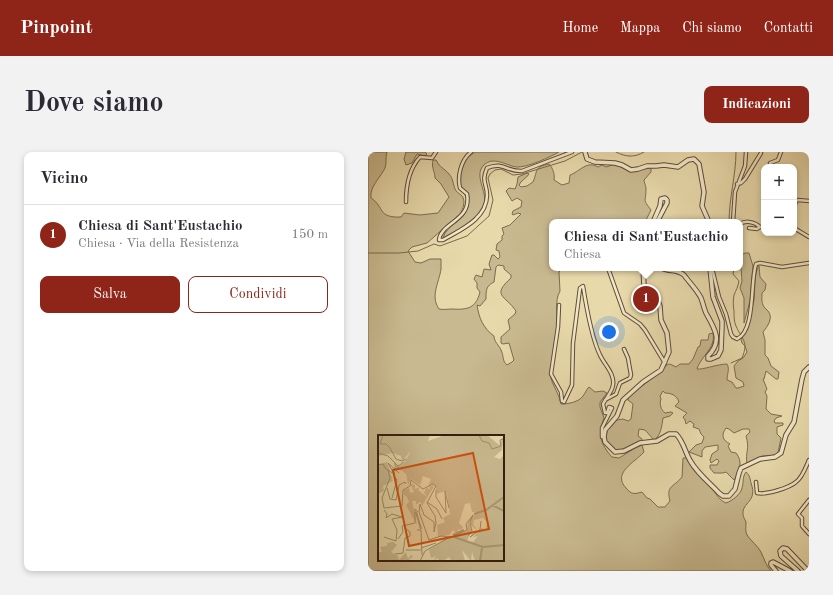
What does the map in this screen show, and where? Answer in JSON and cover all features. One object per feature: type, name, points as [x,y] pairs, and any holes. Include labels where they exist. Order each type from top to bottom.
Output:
[{"type":"street","points":[[406,202],[406,186],[415,162],[420,157],[432,158],[436,152]]},
{"type":"street","points":[[471,152],[466,156],[458,177],[460,188],[467,194],[468,200],[465,211],[454,223],[442,232],[440,240],[443,240],[466,228],[476,219],[486,205],[487,194],[484,184],[484,176],[487,168],[495,165],[503,166],[516,171],[522,171],[572,152]]},
{"type":"street","points":[[733,219],[735,192],[744,166],[746,152]]},
{"type":"street","points":[[770,163],[778,160],[781,152]]},
{"type":"street","points":[[584,153],[587,159],[592,162],[615,163],[631,170],[664,164],[678,167],[688,160],[694,159],[699,164],[704,192],[702,206],[708,219]]},
{"type":"street","points":[[737,184],[741,183],[745,179],[761,153]]},
{"type":"street","points":[[654,219],[660,206],[661,199],[665,198],[667,203],[659,219]]},
{"type":"street","points":[[797,200],[809,202]]},
{"type":"street","points":[[743,222],[757,224],[760,227],[757,229],[749,228]]},
{"type":"street","points":[[797,230],[809,237]]},
{"type":"street","points":[[712,271],[714,275],[719,297],[726,314],[731,334],[734,338],[740,338],[748,320],[753,298],[754,272],[756,264],[760,263],[782,267],[809,263]]},
{"type":"street","points":[[609,271],[624,313],[640,324],[645,330],[665,363]]},
{"type":"street","points":[[604,437],[605,430],[617,416],[623,400],[643,382],[661,370],[669,352],[667,333],[661,320],[660,306],[658,301],[644,286],[643,271]]},
{"type":"street","points":[[674,271],[681,272],[684,275],[700,298],[705,312],[713,325],[716,346],[708,356],[708,359],[711,359],[718,356],[721,350],[722,321],[713,297],[710,271]]},
{"type":"street","points":[[559,305],[558,327],[551,374],[561,392],[562,401],[566,401],[572,386],[573,343],[580,288],[582,286],[599,354],[608,366],[613,379],[613,387],[603,404],[605,413],[607,414],[609,407],[612,408],[602,428],[602,437],[604,437],[605,442],[617,453],[640,443],[657,441],[669,434],[676,434],[683,444],[691,462],[723,496],[729,496],[736,489],[741,468],[760,459],[775,457],[781,453],[786,435],[794,422],[804,372],[809,367]]},
{"type":"street","points":[[605,400],[616,394],[620,383],[630,378],[631,375],[628,358],[624,349]]},
{"type":"street","points":[[756,482],[757,493],[762,494],[770,493],[797,482],[809,460]]},
{"type":"street","points":[[809,500],[798,514],[802,518],[802,526],[809,534]]},
{"type":"street","points":[[798,571],[780,554],[780,551],[783,548],[790,552],[808,571]]},
{"type":"street","points":[[776,571],[770,565],[773,562],[790,571]]},
{"type":"shaded area","points":[[368,152],[387,152],[385,168],[373,186],[371,198],[388,216],[401,217],[404,213],[420,215],[438,213],[449,197],[441,184],[435,178],[432,165],[433,160],[436,160],[447,172],[452,179],[455,190],[464,200],[464,205],[460,214],[427,243],[412,247],[408,251],[415,262],[421,263],[430,259],[441,259],[441,269],[435,294],[436,304],[439,309],[463,309],[474,305],[476,302],[480,292],[474,279],[476,275],[482,277],[484,269],[491,270],[489,264],[492,255],[498,259],[500,257],[499,251],[496,250],[497,244],[502,240],[502,236],[504,234],[502,228],[510,225],[521,214],[512,214],[513,211],[521,207],[522,201],[517,198],[512,201],[506,191],[509,188],[515,189],[518,177],[527,173],[529,174],[519,185],[521,187],[527,186],[533,182],[537,170],[541,166],[549,164],[552,167],[554,180],[562,185],[569,183],[570,175],[583,167],[590,165],[598,167],[602,165],[606,167],[615,164],[629,171],[651,168],[651,172],[644,180],[646,188],[645,202],[651,210],[646,219],[549,219],[549,271],[560,271],[560,291],[557,299],[557,328],[550,375],[551,379],[561,404],[579,400],[589,387],[595,392],[603,391],[607,393],[600,402],[600,407],[604,418],[601,429],[601,439],[605,448],[612,457],[619,458],[642,445],[644,452],[626,468],[623,473],[622,483],[632,493],[642,492],[658,507],[665,507],[670,501],[669,492],[671,487],[682,477],[683,458],[687,458],[695,471],[720,499],[726,503],[740,493],[746,472],[750,477],[753,494],[743,510],[743,515],[746,522],[746,532],[748,537],[760,550],[771,571],[368,571]],"holes":[[[498,265],[504,266],[504,269],[511,275],[511,278],[502,288],[501,292],[504,298],[516,311],[515,314],[508,320],[510,329],[501,337],[501,343],[509,343],[514,360],[507,365],[504,362],[502,352],[494,336],[487,330],[482,322],[477,305],[480,306],[486,299],[487,289],[489,285],[494,282],[496,267]]]},
{"type":"shaded area","points":[[406,152],[425,152],[427,154],[425,156],[417,154],[412,163],[406,165],[404,159]]},
{"type":"shaded area","points":[[475,152],[559,152],[538,162],[521,167],[495,161],[488,162],[481,169],[480,174],[485,199],[482,209],[473,219],[454,233],[443,238],[448,230],[466,212],[467,201],[460,184],[460,176],[467,158]]},
{"type":"shaded area","points":[[749,253],[753,266],[750,301],[744,323],[744,298],[740,288],[742,281],[741,271],[743,271],[743,254]]},
{"type":"shaded area","points":[[759,266],[760,277],[766,284],[765,290],[762,293],[762,303],[770,314],[769,322],[763,332],[765,340],[765,355],[771,366],[779,372],[778,379],[776,379],[766,371],[763,379],[767,389],[765,392],[767,396],[766,409],[771,414],[782,416],[776,418],[774,421],[775,423],[783,423],[783,425],[777,427],[777,434],[781,438],[777,455],[762,456],[747,464],[748,444],[746,436],[750,432],[749,429],[743,429],[734,433],[726,428],[723,433],[723,437],[725,441],[730,444],[728,446],[731,452],[736,453],[738,456],[740,466],[738,474],[734,480],[726,472],[714,473],[710,468],[710,465],[717,465],[719,461],[717,459],[711,463],[710,460],[712,454],[718,450],[718,445],[705,447],[702,451],[702,457],[689,452],[696,445],[702,443],[704,437],[699,429],[693,427],[694,424],[690,421],[686,424],[683,417],[687,413],[675,406],[679,402],[677,398],[672,394],[665,393],[663,391],[660,396],[661,409],[665,413],[673,413],[670,416],[663,418],[661,430],[658,436],[654,440],[645,430],[639,429],[638,436],[642,439],[642,441],[615,451],[606,440],[607,431],[617,420],[623,419],[628,421],[631,419],[633,404],[628,400],[628,397],[667,365],[670,364],[676,367],[680,364],[689,364],[700,346],[701,340],[708,340],[709,334],[713,333],[712,343],[697,369],[727,364],[727,380],[732,382],[736,388],[744,386],[743,382],[736,378],[734,366],[747,352],[741,340],[753,305],[755,277]]},
{"type":"waterway","points":[[368,253],[399,253],[418,251],[434,244],[440,246],[467,236],[489,216],[493,200],[488,178],[495,170],[501,169],[513,175],[522,174],[565,161],[582,152]]},
{"type":"waterway","points":[[616,152],[630,156],[644,152]]},
{"type":"waterway","points":[[729,219],[736,152]]},
{"type":"waterway","points":[[731,363],[742,358],[745,348],[744,341],[734,321],[733,299],[739,281],[733,274],[734,271]]},
{"type":"place","name":"Chiesa di Sant'Eustachio","points":[[646,299]]}]
